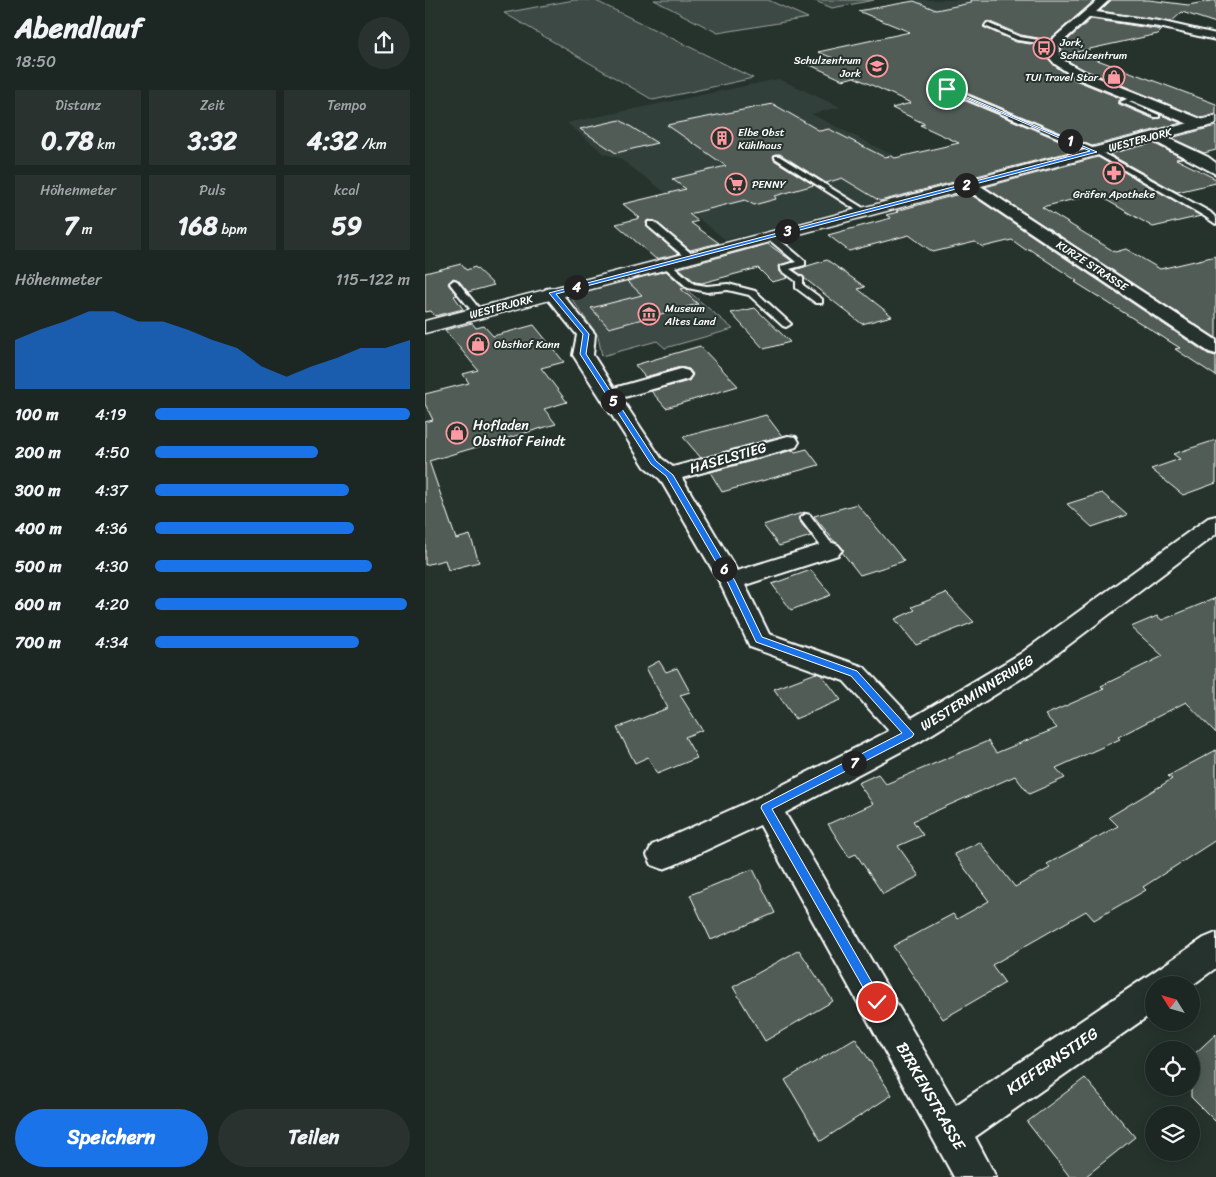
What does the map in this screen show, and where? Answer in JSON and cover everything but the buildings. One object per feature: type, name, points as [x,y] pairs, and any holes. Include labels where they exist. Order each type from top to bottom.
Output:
[{"type":"main road","name":"WESTERJORK","points":[[425,327],[1209,122]]},
{"type":"street","points":[[1104,0],[1054,43],[1054,56],[1059,62],[1080,75],[1136,97],[1209,122]]},
{"type":"street","points":[[1089,14],[1159,24],[1216,37]]},
{"type":"street","points":[[1155,136],[1203,160],[1216,170]]},
{"type":"street","name":"KURZE STRASSE","points":[[968,184],[1216,348]]},
{"type":"street","points":[[552,293],[586,334],[583,354],[653,462],[669,475],[731,581],[759,640],[854,674],[909,734]]},
{"type":"street","points":[[610,395],[681,375]]},
{"type":"street","name":"HASELSTIEG","points":[[669,475],[788,442]]},
{"type":"street","name":"WESTERMINNERWEG","points":[[663,855],[766,808],[909,734],[1029,661],[1216,523]]},
{"type":"street","points":[[731,581],[830,550]]},
{"type":"street","name":"BIRKENSTRASSE","points":[[766,808],[977,1177]]},
{"type":"street","points":[[1176,976],[1216,949]]},
{"type":"street","name":"KIEFERNSTIEG","points":[[951,1131],[1145,998]]},
{"type":"lane","points":[[987,25],[1019,39],[1054,43]]},
{"type":"lane","points":[[947,89],[1095,152],[1207,214],[1216,222]]},
{"type":"lane","points":[[1136,97],[1123,102],[1157,116]]},
{"type":"lane","points":[[777,157],[864,211]]},
{"type":"lane","points":[[651,224],[691,256]]},
{"type":"lane","points":[[770,236],[802,263],[784,268],[800,280],[799,286],[819,301]]},
{"type":"lane","points":[[665,263],[691,286],[707,288],[728,287],[752,293],[786,324]]},
{"type":"lane","points":[[454,283],[478,313]]},
{"type":"lane","points":[[806,518],[830,550]]},
{"type":"shaded area","points":[[574,0],[594,0],[753,78],[653,100],[504,13]]},
{"type":"shaded area","points":[[654,0],[768,0],[808,18],[718,33]]},
{"type":"shaded area","points":[[813,0],[874,0],[832,8]]},
{"type":"shaded area","points":[[910,0],[977,0],[1011,18],[974,25]]},
{"type":"shaded area","points":[[779,79],[840,107],[811,114],[950,184],[726,240],[649,180],[619,158],[605,154],[567,123]]},
{"type":"shaded area","name":"Museum Altes Land","points":[[662,269],[733,329],[665,348],[657,341],[602,356],[598,336],[571,298],[582,291]]},
{"type":"place","name":"Jork, Schulzentrum","points":[[1044,48]]},
{"type":"place","name":"Schulzentrum Jork","points":[[877,66]]},
{"type":"place","name":"TUI Travel Star","points":[[1114,77]]},
{"type":"place","name":"Elbe Obst Kühlhaus","points":[[722,138]]},
{"type":"place","name":"Gräfen Apotheke","points":[[1114,173]]},
{"type":"place","name":"PENNY","points":[[736,184]]},
{"type":"place","name":"Museum Altes Land","points":[[649,314]]},
{"type":"place","name":"Obsthof Kann","points":[[478,344]]},
{"type":"place","name":"Hofladen Obsthof Feindt","points":[[457,433]]},
{"type":"route","points":[[877,1002],[766,808],[909,734],[854,674],[759,640],[731,581],[669,475],[653,462],[583,354],[586,334],[552,293],[1095,152],[947,89]]}]
